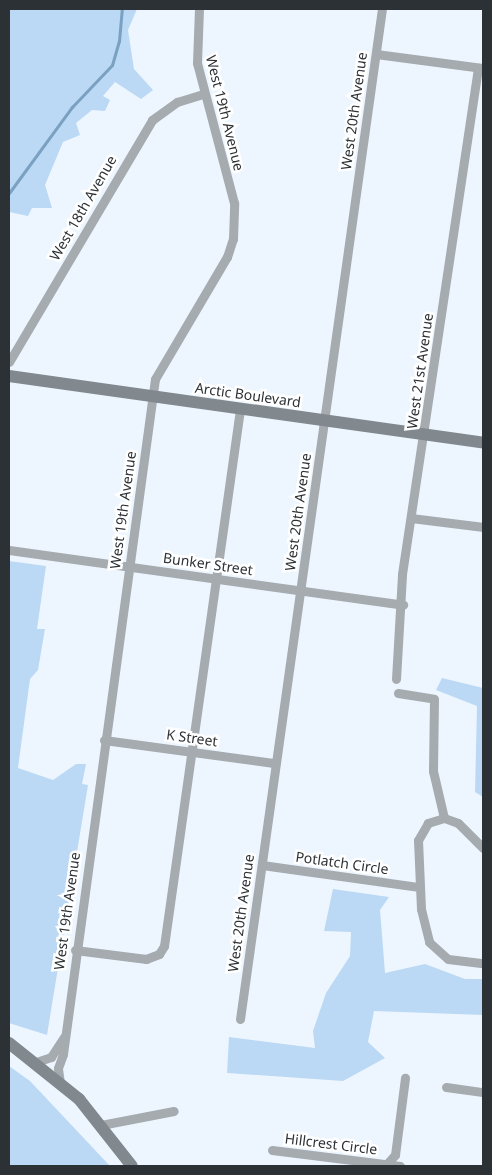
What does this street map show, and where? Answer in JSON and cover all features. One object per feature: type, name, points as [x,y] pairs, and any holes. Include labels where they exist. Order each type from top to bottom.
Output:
[{"type":"main road","name":"Arctic Boulevard","points":[[9,376],[483,443]]},
{"type":"main road","points":[[9,1043],[36,1062],[60,1083],[101,1125],[132,1166]]},
{"type":"street","name":"West 19th Avenue","points":[[60,1083],[58,1068],[155,379],[227,257],[233,239],[234,203],[204,94],[196,51],[199,9]]},
{"type":"street","name":"West 20th Avenue","points":[[240,1020],[275,763],[326,421],[382,9]]},
{"type":"street","points":[[376,54],[480,68]]},
{"type":"street","name":"West 21st Avenue","points":[[396,678],[403,605],[402,574],[426,435],[480,68]]},
{"type":"street","name":"West 18th Avenue","points":[[9,362],[152,120],[177,102],[204,94]]},
{"type":"street","points":[[75,950],[146,959],[159,954],[164,946],[240,409]]},
{"type":"street","points":[[411,518],[483,527]]},
{"type":"street","name":"Bunker Street","points":[[9,550],[403,605]]},
{"type":"street","points":[[398,693],[434,699],[432,771],[444,818]]},
{"type":"street","name":"K Street","points":[[104,740],[275,763]]},
{"type":"street","points":[[483,848],[458,823],[444,818],[428,823],[421,834],[419,887],[429,942],[448,959],[483,963]]},
{"type":"street","name":"Potlatch Circle","points":[[262,865],[419,887]]},
{"type":"street","name":"West 19th Avenue","points":[[36,1062],[51,1057],[64,1036]]},
{"type":"street","points":[[386,1165],[395,1155],[405,1078]]},
{"type":"street","points":[[446,1086],[483,1092]]},
{"type":"street","points":[[101,1125],[174,1111]]},
{"type":"street","name":"Hillcrest Circle","points":[[272,1150],[400,1166]]},
{"type":"shaded area","points":[[9,9],[137,9],[128,30],[134,69],[153,90],[141,99],[115,82],[103,96],[110,100],[105,111],[92,110],[76,123],[80,135],[63,142],[45,185],[52,208],[32,208],[28,216],[9,212]]},
{"type":"shaded area","points":[[9,561],[46,566],[37,629],[45,629],[38,670],[30,679],[18,768],[53,780],[76,764],[86,764],[82,784],[88,785],[47,1035],[9,1023]]},
{"type":"shaded area","points":[[442,678],[483,688],[483,797],[475,792],[477,706],[436,690]]},
{"type":"shaded area","points":[[333,889],[389,897],[380,910],[385,973],[425,964],[465,979],[483,979],[483,1015],[374,1011],[368,1042],[385,1058],[343,1081],[227,1073],[229,1037],[315,1048],[313,1031],[326,993],[350,956],[351,932],[324,931]]},
{"type":"shaded area","points":[[9,1066],[30,1081],[110,1166],[9,1166]]},
{"type":"waterway","points":[[9,193],[72,107],[112,65],[119,41],[122,9]]}]
